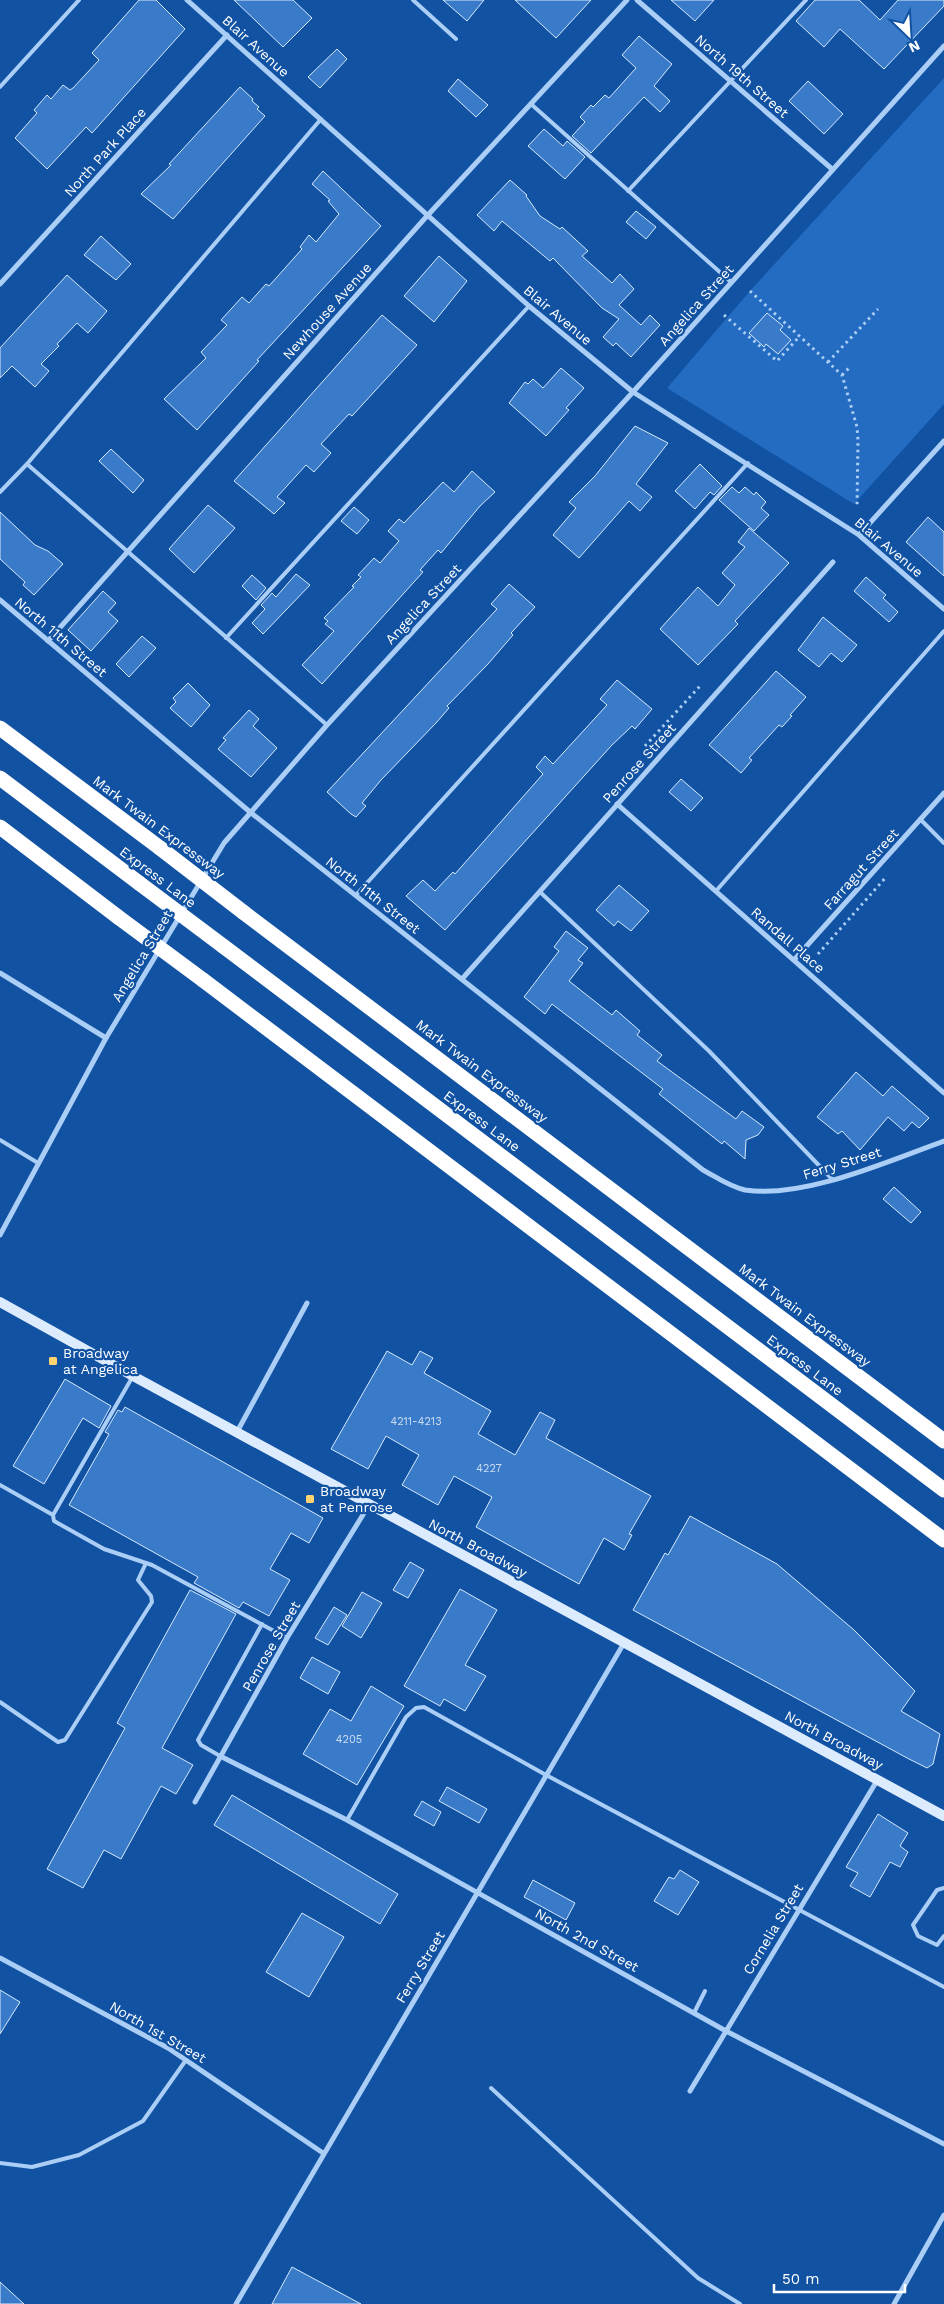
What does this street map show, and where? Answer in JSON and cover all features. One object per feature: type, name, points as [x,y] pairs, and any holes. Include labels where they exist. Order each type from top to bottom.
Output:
[{"type":"highway","name":"Mark Twain Expressway","points":[[0,728],[944,1441]]},
{"type":"highway","name":"Express Lane","points":[[0,778],[944,1490]]},
{"type":"highway","points":[[0,827],[944,1540]]},
{"type":"main road","name":"North Broadway","points":[[0,1302],[944,1816]]},
{"type":"street","name":"Blair Avenue","points":[[187,0],[529,306],[633,392],[859,535],[944,609]]},
{"type":"street","name":"Newhouse Avenue","points":[[48,640],[428,216],[627,0]]},
{"type":"street","name":"North 19th Street","points":[[637,0],[832,170]]},
{"type":"street","name":"North Park Place","points":[[0,284],[226,35]]},
{"type":"street","name":"Angelica Street","points":[[0,1235],[106,1038],[224,843],[327,725],[633,392],[944,46]]},
{"type":"street","points":[[859,535],[944,441]]},
{"type":"street","name":"Penrose Street","points":[[462,979],[833,562]]},
{"type":"street","name":"North 11th Street","points":[[0,600],[250,812],[703,1170],[721,1181],[744,1190]]},
{"type":"street","name":"Farragut Street","points":[[794,960],[944,793]]},
{"type":"street","name":"Randall Place","points":[[617,804],[944,1093]]},
{"type":"street","points":[[0,973],[106,1038]]},
{"type":"street","name":"Ferry Street","points":[[744,1190],[789,1190],[833,1180],[944,1141]]},
{"type":"street","points":[[237,1432],[307,1303]]},
{"type":"street","name":"Penrose Street","points":[[196,1802],[287,1638],[370,1504]]},
{"type":"street","name":"Ferry Street","points":[[236,2304],[624,1642]]},
{"type":"street","name":"North 2nd Street","points":[[220,1756],[347,1820],[478,1891],[726,2031],[944,2144]]},
{"type":"street","name":"Cornelia Street","points":[[690,2091],[878,1779]]},
{"type":"street","name":"North 1st Street","points":[[0,1958],[168,2048],[323,2153]]},
{"type":"street","points":[[894,2304],[944,2215]]},
{"type":"lane","points":[[0,87],[79,0]]},
{"type":"lane","points":[[413,0],[456,39]]},
{"type":"lane","points":[[628,191],[806,0]]},
{"type":"lane","points":[[531,104],[732,282]]},
{"type":"lane","points":[[0,492],[27,464],[321,119]]},
{"type":"lane","points":[[226,638],[529,306]]},
{"type":"lane","points":[[356,895],[748,463]]},
{"type":"lane","points":[[27,464],[327,725]]},
{"type":"lane","points":[[716,891],[944,630]]},
{"type":"lane","points":[[920,819],[944,843]]},
{"type":"lane","points":[[540,892],[695,1037],[833,1180]]},
{"type":"lane","points":[[0,1140],[38,1163]]},
{"type":"lane","points":[[133,1376],[53,1515],[54,1521],[104,1549],[146,1563],[287,1638]]},
{"type":"lane","points":[[0,1485],[53,1515]]},
{"type":"lane","points":[[0,1702],[58,1742],[65,1740],[152,1602],[151,1596],[138,1580],[146,1563]]},
{"type":"lane","points":[[220,1756],[201,1745],[198,1740],[262,1624]]},
{"type":"lane","points":[[347,1820],[406,1717],[416,1708],[424,1707],[546,1775],[944,1987]]},
{"type":"lane","points":[[944,1888],[937,1890],[913,1925],[918,1936],[937,1945],[944,1936]]},
{"type":"lane","points":[[694,2013],[705,1991]]},
{"type":"lane","points":[[0,2163],[32,2167],[79,2154],[143,2120],[186,2060]]},
{"type":"lane","points":[[491,2088],[698,2278],[740,2304]]},
{"type":"path","points":[[750,291],[842,375],[857,434],[857,508]]},
{"type":"path","points":[[828,362],[878,309]]},
{"type":"path","points":[[724,315],[777,361],[799,337]]},
{"type":"path","points":[[842,375],[850,367]]},
{"type":"path","points":[[645,746],[700,686]]},
{"type":"path","points":[[818,954],[890,873]]},
{"type":"shaded area","points":[[944,78],[944,404],[854,504],[667,388],[750,291]]},
{"type":"building","points":[[139,0],[156,0],[185,29],[92,133],[86,127],[47,169],[15,138],[37,113],[34,110],[47,95],[51,99],[63,85],[70,90],[73,88],[99,60],[92,53]]},
{"type":"building","points":[[234,0],[293,0],[312,18],[283,47]]},
{"type":"building","points":[[443,0],[484,0],[467,21]]},
{"type":"building","points":[[515,0],[591,0],[556,38]]},
{"type":"building","points":[[671,0],[714,0],[695,21]]},
{"type":"building","points":[[815,0],[859,0],[880,20],[898,0],[944,0],[944,6],[884,69],[840,29],[824,47],[796,21]]},
{"type":"building","points":[[639,36],[672,64],[654,86],[670,101],[660,112],[644,97],[591,153],[572,136],[585,122],[580,117],[591,105],[593,107],[605,95],[609,98],[636,68],[622,55]]},
{"type":"building","points":[[337,49],[347,59],[320,88],[308,77]]},
{"type":"building","points":[[458,79],[488,105],[476,117],[448,91]]},
{"type":"building","points":[[808,81],[843,114],[824,134],[789,101]]},
{"type":"building","points":[[240,87],[253,99],[252,101],[259,107],[257,109],[265,116],[173,219],[141,194],[171,165],[169,164]]},
{"type":"building","points":[[544,129],[563,146],[567,141],[585,157],[565,179],[528,146]]},
{"type":"building","points":[[323,171],[381,226],[257,360],[259,361],[197,430],[164,399],[206,358],[201,352],[227,325],[221,320],[242,297],[249,303],[266,284],[269,286],[302,249],[300,247],[309,235],[316,242],[339,214],[328,201],[330,200],[312,184]]},
{"type":"building","points":[[510,180],[527,195],[540,216],[560,229],[562,227],[588,251],[582,256],[612,283],[620,274],[634,289],[619,305],[641,325],[650,315],[660,325],[631,357],[616,343],[613,346],[603,337],[619,319],[602,308],[553,258],[550,261],[502,221],[494,231],[477,215]]},
{"type":"building","points":[[636,211],[656,227],[646,239],[626,222]]},
{"type":"building","points":[[101,236],[131,264],[116,280],[84,255]]},
{"type":"building","points":[[439,256],[467,281],[434,322],[404,296]]},
{"type":"building","points":[[67,275],[107,311],[88,333],[77,323],[57,344],[59,346],[41,364],[49,371],[35,387],[12,366],[0,378],[0,348]]},
{"type":"building","points":[[767,313],[783,326],[780,330],[791,340],[778,354],[766,344],[764,347],[749,333]]},
{"type":"building","points":[[382,315],[417,345],[352,416],[349,414],[321,444],[331,453],[314,472],[306,465],[277,497],[285,503],[274,514],[234,481]]},
{"type":"building","points":[[561,368],[584,388],[566,408],[569,410],[546,436],[509,403],[525,382],[528,384],[533,379],[543,388]]},
{"type":"building","points":[[635,426],[668,443],[636,484],[652,497],[640,511],[629,501],[579,558],[553,535],[576,508],[569,502],[595,476]]},
{"type":"building","points":[[111,449],[144,480],[133,493],[99,461]]},
{"type":"building","points":[[700,464],[722,486],[714,495],[710,492],[695,509],[675,491]]},
{"type":"building","points":[[472,471],[495,492],[480,506],[441,553],[438,550],[420,570],[423,572],[322,684],[302,665],[334,631],[325,624],[328,621],[324,618],[354,587],[352,586],[361,577],[358,575],[374,558],[380,563],[399,541],[388,531],[399,519],[404,523],[443,482],[454,492]]},
{"type":"building","points":[[732,487],[739,493],[745,487],[754,495],[756,492],[766,502],[761,508],[769,515],[754,531],[719,500]]},
{"type":"building","points":[[208,505],[235,528],[194,573],[169,549]]},
{"type":"building","points":[[354,507],[369,520],[357,534],[341,521]]},
{"type":"building","points":[[0,512],[35,545],[48,551],[63,564],[34,595],[23,585],[25,582],[0,559]]},
{"type":"building","points":[[928,517],[944,532],[944,576],[906,542]]},
{"type":"building","points":[[749,528],[789,563],[735,621],[738,624],[698,665],[660,629],[698,587],[718,606],[735,585],[722,573],[745,547],[738,542]]},
{"type":"building","points":[[296,574],[310,585],[263,634],[252,623],[265,609],[261,605],[272,593],[276,597]]},
{"type":"building","points":[[252,575],[266,588],[256,600],[242,586]]},
{"type":"building","points":[[866,577],[886,595],[883,598],[898,612],[889,622],[854,591]]},
{"type":"building","points":[[509,584],[535,607],[511,633],[513,635],[488,664],[447,706],[449,708],[436,723],[381,780],[362,803],[366,806],[356,817],[351,814],[327,792],[497,609],[491,604]]},
{"type":"building","points":[[103,591],[116,603],[108,612],[118,621],[91,651],[68,630]]},
{"type":"building","points":[[823,617],[857,645],[842,662],[831,653],[819,667],[798,650]]},
{"type":"building","points":[[142,636],[156,648],[129,677],[116,664]]},
{"type":"building","points":[[776,671],[806,697],[782,727],[779,725],[749,758],[752,760],[741,773],[709,745]]},
{"type":"building","points":[[617,680],[652,709],[635,729],[632,726],[612,745],[445,930],[406,896],[423,880],[435,891],[453,872],[455,874],[543,774],[536,767],[545,756],[553,764],[607,705],[600,699]]},
{"type":"building","points":[[188,683],[210,705],[191,727],[170,708],[176,702],[173,698]]},
{"type":"building","points":[[249,710],[259,719],[253,726],[277,748],[251,777],[218,749],[226,740],[223,738]]},
{"type":"building","points":[[681,779],[703,798],[691,811],[669,792]]},
{"type":"building","points":[[619,885],[649,911],[631,931],[618,921],[614,926],[596,910]]},
{"type":"building","points":[[566,931],[588,948],[578,960],[583,963],[569,981],[612,1015],[616,1010],[640,1031],[637,1035],[662,1055],[657,1061],[736,1119],[742,1111],[764,1127],[758,1135],[746,1140],[745,1159],[724,1141],[722,1144],[659,1094],[663,1089],[552,1004],[545,1014],[524,997],[559,951],[554,947]]},
{"type":"building","points":[[856,1072],[883,1096],[892,1086],[929,1118],[919,1128],[912,1122],[904,1131],[888,1117],[860,1150],[842,1131],[838,1134],[817,1117]]},
{"type":"building","points":[[894,1187],[921,1212],[911,1223],[883,1199]]},
{"type":"building","points":[[387,1351],[412,1365],[420,1351],[433,1358],[424,1373],[491,1411],[478,1434],[515,1455],[540,1412],[555,1420],[546,1438],[651,1496],[629,1534],[632,1535],[624,1550],[604,1538],[579,1584],[476,1527],[492,1497],[454,1476],[438,1505],[402,1485],[419,1455],[386,1436],[368,1469],[331,1449]]},
{"type":"building","points":[[65,1379],[111,1406],[99,1428],[83,1418],[44,1484],[13,1466]]},
{"type":"building","points":[[125,1407],[323,1518],[309,1543],[291,1533],[270,1569],[290,1580],[269,1616],[243,1602],[239,1608],[194,1583],[198,1577],[69,1505],[109,1434],[105,1432],[118,1410],[122,1412]]},
{"type":"building","points":[[690,1516],[777,1564],[854,1630],[915,1691],[901,1711],[940,1734],[933,1764],[927,1768],[909,1759],[633,1610],[665,1553],[668,1555]]},
{"type":"building","points":[[410,1562],[424,1570],[408,1598],[393,1590]]},
{"type":"building","points":[[460,1589],[497,1610],[465,1665],[486,1676],[465,1711],[444,1699],[440,1706],[404,1686]]},
{"type":"building","points":[[190,1590],[236,1614],[162,1748],[193,1765],[176,1794],[161,1786],[121,1859],[104,1850],[83,1888],[47,1869],[125,1728],[117,1723]]},
{"type":"building","points":[[362,1592],[382,1603],[361,1638],[342,1626]]},
{"type":"building","points":[[334,1607],[347,1615],[328,1645],[315,1638]]},
{"type":"building","points":[[312,1657],[340,1672],[328,1694],[300,1678]]},
{"type":"building","points":[[371,1686],[404,1706],[357,1785],[303,1754],[330,1709],[351,1721]]},
{"type":"building","points":[[447,1787],[487,1809],[479,1823],[439,1801]]},
{"type":"building","points":[[232,1795],[398,1894],[380,1924],[214,1825]]},
{"type":"building","points":[[422,1801],[441,1812],[434,1826],[414,1815]]},
{"type":"building","points":[[878,1814],[908,1833],[900,1846],[908,1852],[900,1867],[890,1862],[870,1897],[850,1886],[858,1873],[846,1867]]},
{"type":"building","points":[[680,1870],[699,1882],[678,1915],[654,1901],[669,1877],[674,1879]]},
{"type":"building","points":[[533,1880],[575,1903],[566,1920],[524,1897]]},
{"type":"building","points":[[302,1913],[344,1937],[309,1997],[266,1972]]},
{"type":"building","points":[[0,1990],[20,2002],[0,2034]]},
{"type":"building","points":[[292,2267],[361,2304],[272,2304]]},
{"type":"building","points":[[0,2282],[24,2304],[0,2304]]},
{"type":"place","name":"Broadway at Angelica","points":[[53,1361]]},
{"type":"place","name":"Broadway at Penrose","points":[[310,1499]]}]
